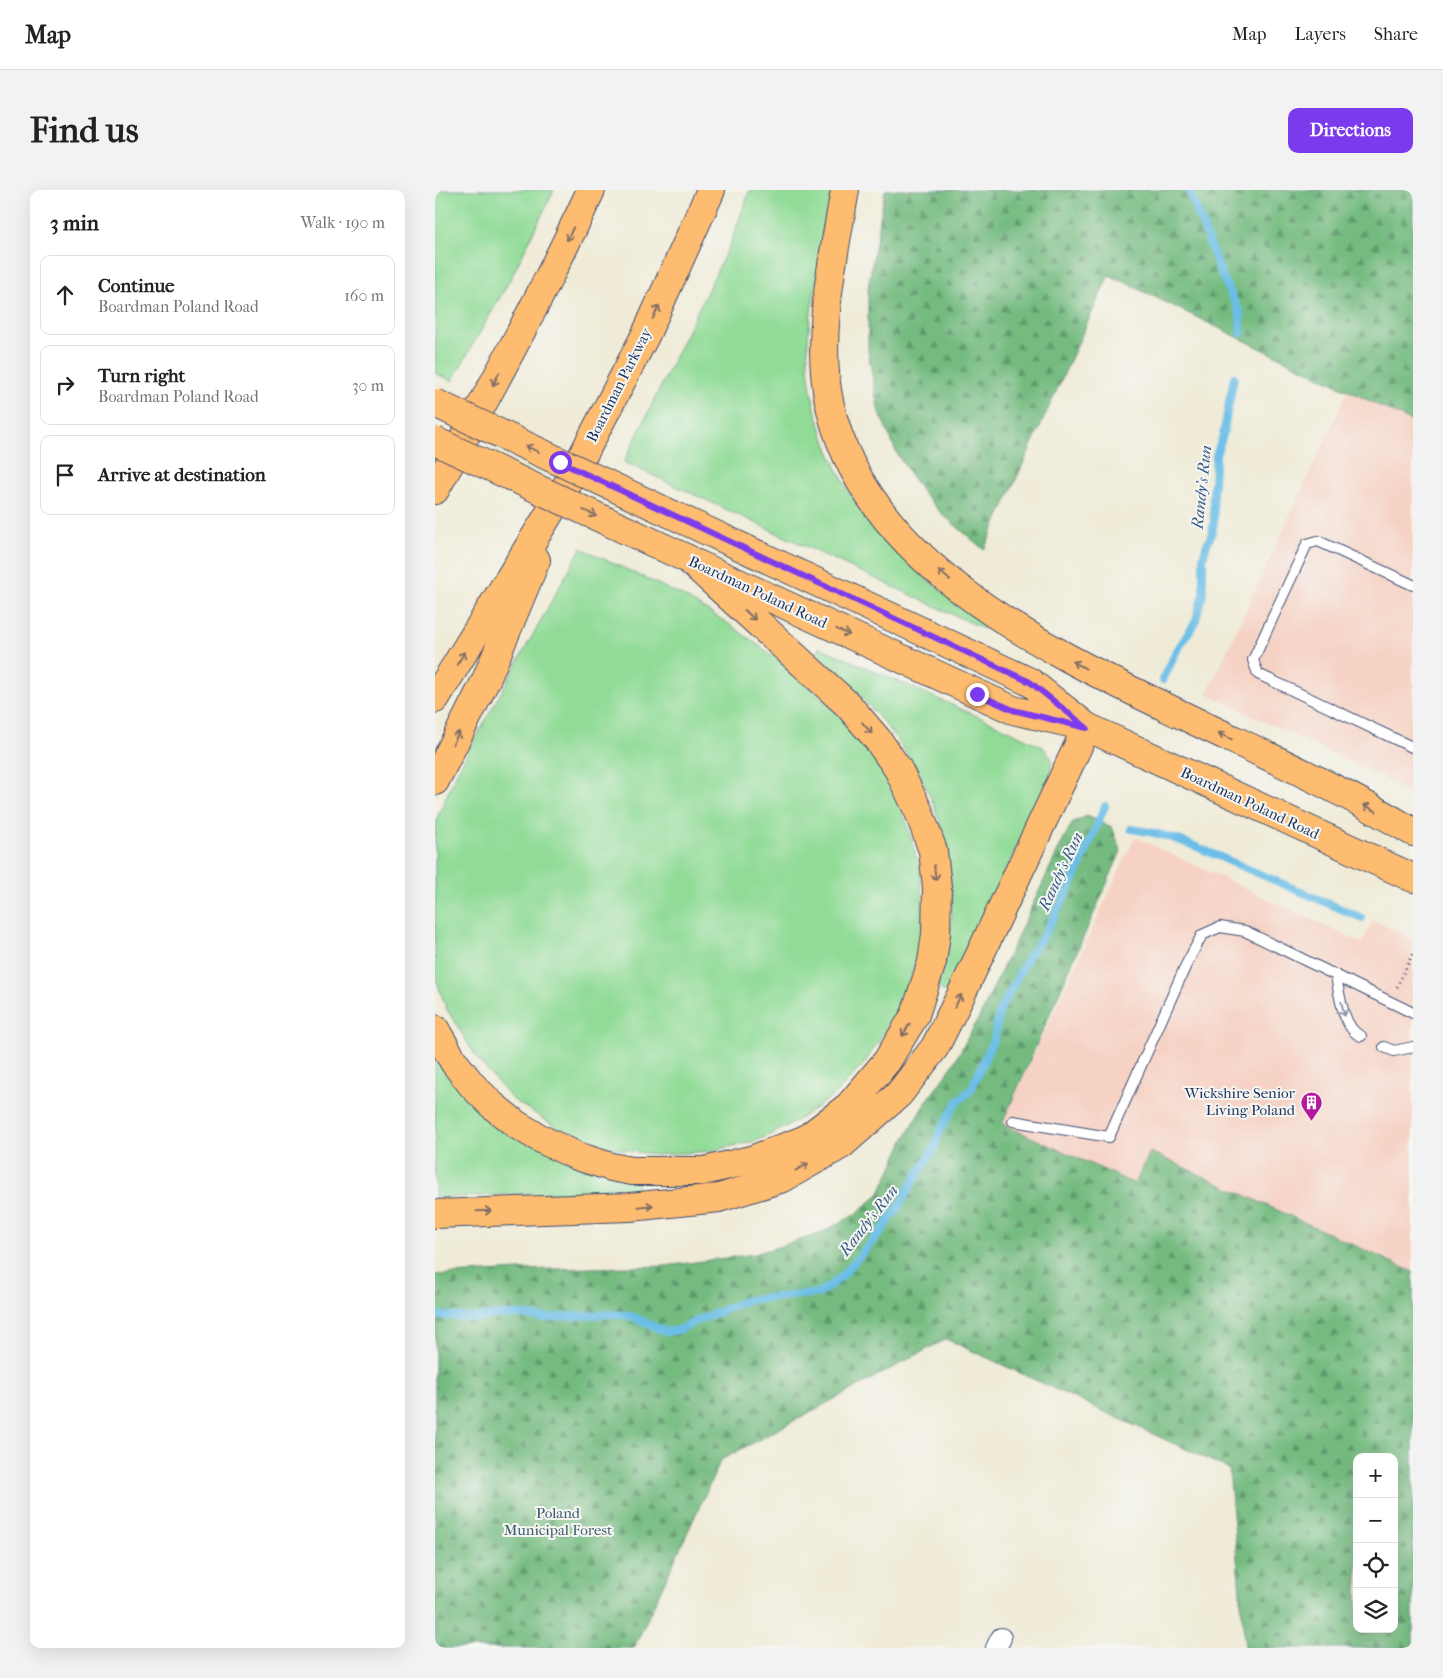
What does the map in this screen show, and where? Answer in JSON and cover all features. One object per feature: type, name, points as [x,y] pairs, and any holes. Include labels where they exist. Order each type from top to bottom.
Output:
[{"type":"main road","points":[[435,490],[496,380],[562,252],[591,190]]},
{"type":"main road","name":"Boardman Parkway","points":[[435,699],[570,480],[646,334],[711,190]]},
{"type":"main road","points":[[845,190],[828,302],[823,350],[829,400],[841,443],[859,480],[885,518],[919,553],[959,588],[1042,645],[1095,673],[1342,792],[1413,832]]},
{"type":"main road","name":"Boardman Poland Road","points":[[435,403],[1030,682],[1087,728]]},
{"type":"main road","name":"Boardman Poland Road","points":[[435,441],[1013,710],[1087,728],[1413,878]]},
{"type":"main road","points":[[435,782],[486,680],[570,480]]},
{"type":"main road","points":[[435,1029],[454,1062],[491,1105],[517,1125],[543,1140],[577,1156],[632,1171],[705,1171],[754,1159],[806,1139],[849,1106],[887,1061],[915,1015],[932,962],[936,934],[937,887],[933,851],[907,786],[878,740],[848,706],[688,559]]},
{"type":"main road","points":[[435,1214],[630,1207],[719,1198],[783,1178],[841,1145],[899,1094],[935,1047],[1087,728]]},
{"type":"lane","points":[[1413,585],[1318,541],[1307,544],[1253,660],[1258,674],[1412,746],[1413,758]]},
{"type":"lane","points":[[1013,1121],[1109,1138],[1186,965],[1202,935],[1220,927],[1245,931],[1413,1012]]},
{"type":"lane","points":[[1336,975],[1344,1016],[1356,1034],[1361,1036]]},
{"type":"lane","points":[[1385,1047],[1394,1051],[1413,1047]]},
{"type":"path","points":[[1398,984],[1413,952]]},
{"type":"shaded area","points":[[1348,390],[1413,422],[1413,796],[1384,778],[1207,694]]},
{"type":"shaded area","points":[[1135,837],[1362,943],[1373,920],[1413,939],[1413,1272],[1150,1152],[1136,1184],[1002,1124]]},
{"type":"green space","points":[[439,190],[554,190],[511,278],[452,381],[435,373],[435,196]]},
{"type":"green space","points":[[750,190],[833,190],[813,298],[808,343],[808,366],[811,388],[823,435],[832,458],[855,501],[882,537],[919,573],[986,625],[984,629],[624,462],[731,242]]},
{"type":"green space","points":[[885,190],[1413,190],[1413,422],[1109,275],[984,550],[941,513],[920,489],[897,454],[878,409],[868,351],[868,288]]},
{"type":"green space","points":[[581,548],[681,595],[729,624],[777,659],[826,701],[860,737],[889,780],[907,824],[920,871],[924,920],[914,968],[895,1015],[864,1064],[833,1096],[795,1122],[759,1140],[711,1151],[656,1155],[606,1147],[561,1130],[512,1099],[479,1061],[446,1008],[435,975],[435,827],[438,816],[457,772]]},
{"type":"green space","points":[[819,647],[989,721],[1043,747],[1052,759],[1051,773],[948,994],[937,987],[949,944],[952,898],[948,856],[938,817],[923,781],[902,748],[878,715],[817,654]]},
{"type":"green space","name":"Poland Municipal Forest","points":[[1087,816],[1112,827],[1121,851],[1002,1124],[1135,1184],[1150,1152],[1413,1272],[1413,1648],[1245,1648],[1229,1469],[946,1339],[721,1460],[634,1648],[435,1648],[435,1275],[519,1270],[665,1266],[755,1254],[819,1234],[856,1214],[880,1193],[905,1138],[924,1105],[951,1068],[981,1014],[1073,822]]},
{"type":"green space","points":[[435,1052],[459,1084],[637,1181],[639,1192],[435,1198]]},
{"type":"waterway","name":"Randy's Run","points":[[1189,190],[1222,276],[1240,313],[1241,333]]},
{"type":"waterway","name":"Randy's Run","points":[[1163,680],[1176,652],[1195,623],[1203,594],[1203,558],[1212,534],[1214,522],[1213,495],[1216,455],[1223,435],[1234,377]]},
{"type":"waterway","name":"Randy's Run","points":[[435,1315],[475,1318],[521,1315],[542,1318],[610,1314],[631,1316],[666,1332],[679,1330],[747,1300],[820,1293],[841,1277],[883,1229],[934,1149],[940,1131],[957,1102],[971,1090],[994,1038],[1000,1010],[1028,957],[1044,935],[1076,875],[1105,806]]},
{"type":"waterway","points":[[1131,829],[1173,838],[1189,844],[1362,918]]},
{"type":"place","name":"Wickshire Senior Living Poland","points":[[1311,1121]]},
{"type":"route","points":[[560,462],[1030,682],[1087,728],[1013,710],[977,694]]}]
